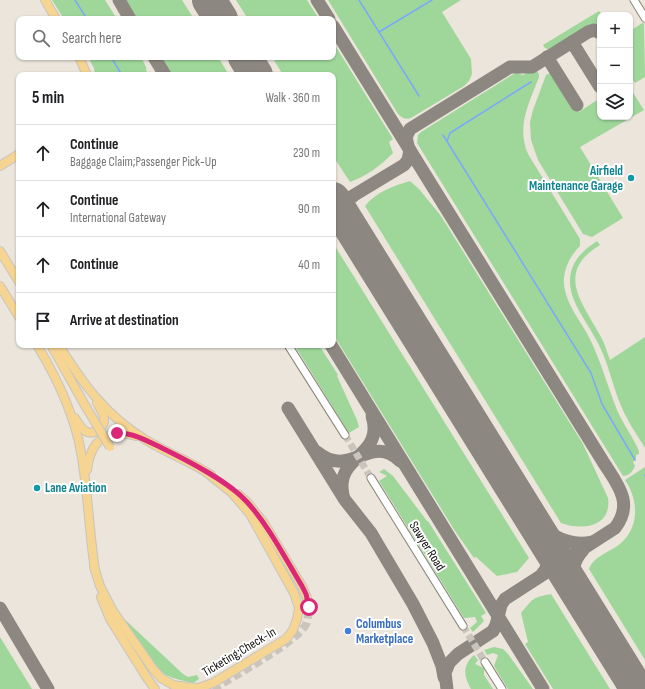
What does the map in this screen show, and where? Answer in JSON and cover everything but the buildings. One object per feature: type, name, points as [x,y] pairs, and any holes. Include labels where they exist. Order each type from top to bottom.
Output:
[{"type":"main road","points":[[44,0],[54,16]]},
{"type":"main road","points":[[80,60],[86,72]]},
{"type":"main road","points":[[0,166],[16,156]]},
{"type":"main road","points":[[0,251],[16,277]]},
{"type":"main road","points":[[0,286],[16,312]]},
{"type":"main road","points":[[39,348],[51,368],[77,421],[83,429],[89,433],[96,432],[100,429],[104,420],[100,408],[60,348]]},
{"type":"main road","points":[[53,348],[110,447]]},
{"type":"main road","points":[[60,387],[77,436],[86,481],[94,566],[99,593],[106,612],[146,678],[155,689]]},
{"type":"main road","points":[[93,396],[123,424],[146,440],[206,472],[240,495],[260,518],[304,590],[310,611]]},
{"type":"main road","points":[[86,481],[89,456],[95,445],[102,438],[110,434],[119,433],[146,440]]},
{"type":"main road","name":"Ticketing;Check-In","points":[[94,566],[100,586],[109,604],[149,664],[157,674],[167,682],[198,688],[213,683],[289,636],[297,619],[299,608],[296,598],[255,522],[231,492],[206,472]]},
{"type":"street","points":[[634,0],[645,18]]},
{"type":"street","points":[[290,348],[345,435]]},
{"type":"street","name":"Sawyer Road","points":[[371,478],[463,626]]},
{"type":"street","points":[[485,662],[502,689]]},
{"type":"green space","points":[[52,0],[105,0],[115,16],[62,16]]},
{"type":"green space","points":[[126,0],[182,0],[192,16],[135,16]]},
{"type":"green space","points":[[236,0],[307,0],[317,16],[246,16]]},
{"type":"green space","points":[[328,0],[461,0],[442,12],[471,59],[472,74],[469,81],[464,86],[411,118],[403,118],[398,114]]},
{"type":"green space","points":[[597,12],[597,24],[553,51],[545,48],[543,45]]},
{"type":"green space","points":[[644,22],[645,77],[635,83],[633,80],[633,29]]},
{"type":"green space","points":[[336,47],[393,139],[389,142],[393,153],[373,170],[350,182],[336,161],[336,72],[281,72],[274,60],[336,60]]},
{"type":"green space","points":[[90,60],[142,60],[147,72],[95,72]]},
{"type":"green space","points":[[163,60],[220,60],[227,72],[170,72]]},
{"type":"green space","points":[[532,70],[537,71],[539,77],[525,115],[523,134],[525,144],[528,154],[580,239],[580,246],[573,254],[566,268],[564,279],[565,292],[571,306],[590,339],[617,410],[639,451],[639,454],[636,455],[636,459],[633,462],[635,466],[634,468],[625,476],[623,476],[417,143],[418,135],[421,132],[515,73],[523,75]]},
{"type":"green space","points":[[550,73],[555,75],[579,112],[597,100],[597,120],[627,120],[580,147],[623,218],[592,237],[583,234],[538,160],[531,140],[530,122],[546,75]]},
{"type":"green space","points":[[633,93],[644,110],[633,116]]},
{"type":"green space","points":[[410,181],[419,189],[441,216],[583,444],[608,498],[608,508],[600,521],[594,524],[578,527],[561,523],[365,206],[380,193],[391,187]]},
{"type":"green space","points":[[597,241],[600,245],[586,256],[578,266],[575,277],[576,289],[605,345],[610,360],[645,337],[645,448],[624,413],[602,353],[573,298],[571,290],[571,275],[575,263],[586,249]]},
{"type":"green space","points":[[336,248],[529,558],[517,572],[497,576],[476,557],[474,558],[455,531],[336,339]]},
{"type":"green space","points":[[296,348],[321,348],[338,375],[337,376],[359,427],[349,433]]},
{"type":"green space","points":[[645,467],[645,660],[589,569],[595,560],[622,542],[632,528],[635,503],[633,495],[625,480]]},
{"type":"green space","points":[[384,469],[393,476],[428,521],[486,613],[481,616],[484,621],[473,632],[470,628],[477,622],[475,617],[464,618],[379,481],[387,476],[379,472]]},
{"type":"green space","points":[[551,594],[610,689],[553,689],[525,644],[528,642],[521,613],[533,599]]},
{"type":"green space","points":[[121,616],[183,674],[188,677],[197,675],[199,679],[193,683],[176,679],[161,671],[149,657]]},
{"type":"green space","points":[[0,637],[32,689],[0,689]]},
{"type":"green space","points":[[494,647],[503,649],[508,654],[533,689],[508,689],[494,666],[498,655],[493,653],[487,655],[484,650]]},
{"type":"green space","points":[[474,655],[478,660],[475,664],[484,668],[484,675],[493,689],[471,689],[465,671],[467,663]]},
{"type":"waterway","points":[[75,0],[85,16]]},
{"type":"waterway","points":[[359,0],[419,96]]},
{"type":"waterway","points":[[379,32],[432,0]]},
{"type":"waterway","points":[[113,60],[120,72]]},
{"type":"waterway","points":[[447,141],[450,133],[531,82]]},
{"type":"waterway","points":[[443,135],[591,373],[602,404],[635,460]]},
{"type":"taxiway","points":[[119,0],[128,16]]},
{"type":"taxiway","points":[[317,0],[327,16]]},
{"type":"taxiway","points":[[408,146],[406,137],[410,129],[510,67],[532,67],[588,32],[594,30],[597,32]]},
{"type":"taxiway","points":[[336,31],[618,485],[623,501],[621,519],[615,528],[505,599],[501,605],[493,631],[458,654],[449,663],[445,673],[447,689]]},
{"type":"taxiway","points":[[572,42],[598,84]]},
{"type":"taxiway","points":[[547,57],[577,105]]},
{"type":"taxiway","points":[[156,60],[163,72]]},
{"type":"taxiway","points":[[336,200],[346,200],[404,165],[408,160],[410,150]]},
{"type":"taxiway","points":[[346,220],[344,207],[346,202],[352,197]]},
{"type":"taxiway","points":[[333,348],[543,689]]},
{"type":"taxiway","points":[[288,408],[345,500],[371,533],[413,604],[433,643],[442,666],[444,677]]},
{"type":"taxiway","points":[[343,495],[342,482],[346,472],[372,440],[374,430],[372,416]]},
{"type":"taxiway","points":[[317,452],[329,459],[340,461],[350,460],[379,451],[389,453],[400,461]]},
{"type":"taxiway","points":[[526,511],[540,525],[555,536],[572,542],[592,542]]},
{"type":"taxiway","points":[[542,574],[549,563],[547,544]]},
{"type":"taxiway","points":[[576,591],[573,580],[573,569],[576,559],[583,550]]},
{"type":"taxiway","points":[[0,608],[48,689]]},
{"type":"runway","points":[[209,0],[219,16]]},
{"type":"runway","points":[[247,60],[254,72]]},
{"type":"runway","points":[[336,204],[637,689]]},
{"type":"tunnel","points":[[345,435],[371,478]]},
{"type":"tunnel","points":[[213,689],[265,658],[303,629],[308,620],[306,603]]},
{"type":"tunnel","points":[[463,626],[485,662]]},
{"type":"place","name":"Airfield Maintenance Garage","points":[[631,178]]},
{"type":"place","name":"Lane Aviation","points":[[37,488]]},
{"type":"place","name":"Columbus Marketplace","points":[[348,631]]},
{"type":"route","points":[[117,433],[135,436],[180,457],[206,472],[241,496],[264,523],[302,586],[306,594],[309,607]]}]
